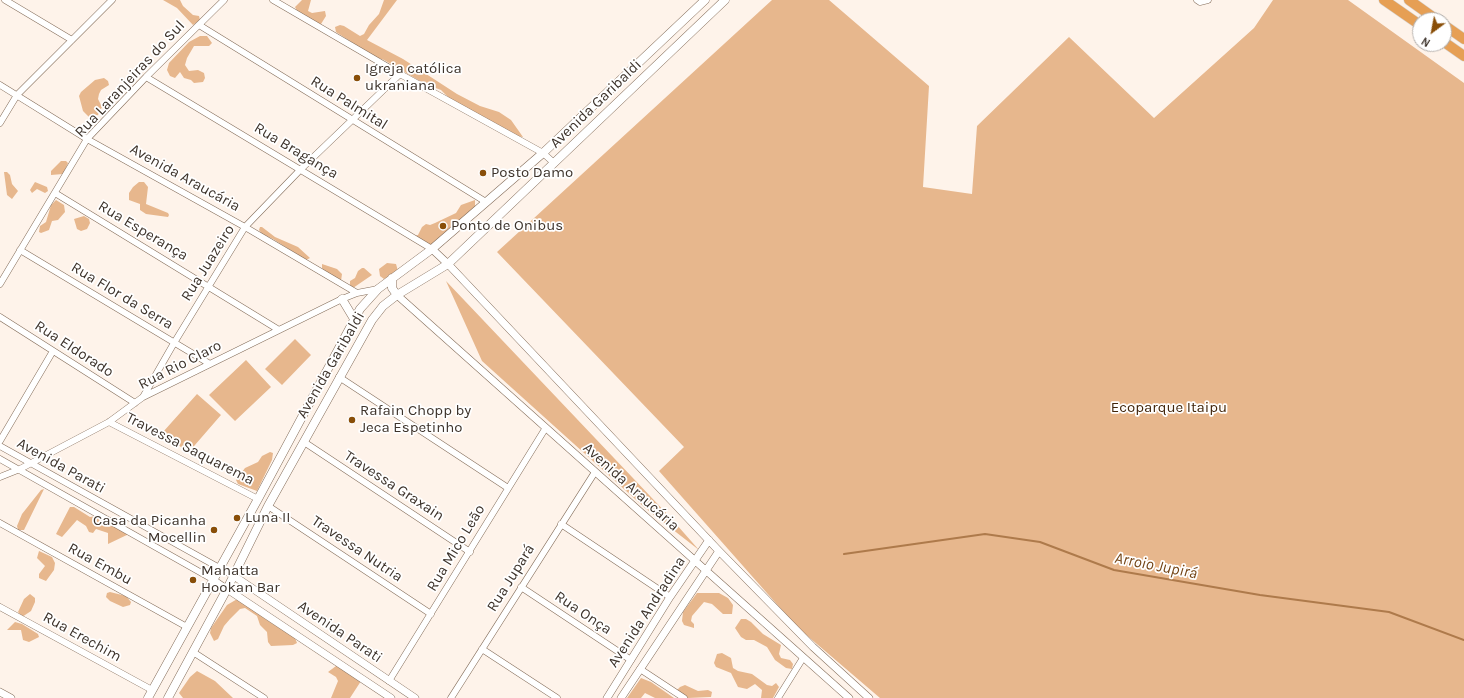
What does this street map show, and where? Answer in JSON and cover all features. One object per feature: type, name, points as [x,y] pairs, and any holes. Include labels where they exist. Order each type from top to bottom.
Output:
[{"type":"highway","points":[[1384,0],[1412,19]]},
{"type":"highway","points":[[1409,0],[1426,12]]},
{"type":"highway","points":[[1452,31],[1464,39]]},
{"type":"highway","points":[[1452,48],[1464,56]]},
{"type":"main road","name":"Avenida Garibaldi","points":[[148,698],[186,627],[221,568],[354,318],[367,301],[378,289],[432,249],[543,153],[705,0]]},
{"type":"main road","name":"Avenida Garibaldi","points":[[168,698],[234,576],[268,506],[339,377],[372,320],[383,306],[397,295],[448,264],[725,0]]},
{"type":"main road","points":[[677,27],[686,37]]},
{"type":"main road","points":[[392,278],[392,288],[397,295]]},
{"type":"main road","points":[[342,299],[354,318]]},
{"type":"street","points":[[5,0],[72,40]]},
{"type":"street","points":[[0,123],[17,95],[112,0]]},
{"type":"street","name":"Rua Laranjeiras do Sul","points":[[0,284],[87,139],[146,77],[224,0]]},
{"type":"street","points":[[272,0],[400,74],[543,153],[554,164]]},
{"type":"street","points":[[1197,0],[1200,2],[1208,0]]},
{"type":"street","name":"Rua Palmital","points":[[199,25],[486,202]]},
{"type":"street","name":"Rua Juazeiro","points":[[143,397],[174,343],[245,227],[301,169],[400,74]]},
{"type":"street","name":"Rua Bragança","points":[[146,77],[432,249]]},
{"type":"street","name":"Avenida Araucária","points":[[0,86],[87,139],[245,227],[357,293]]},
{"type":"street","name":"Rua Esperança","points":[[55,193],[209,285],[279,330]]},
{"type":"street","name":"Avenida Araucária","points":[[432,249],[448,264],[719,551],[813,647],[869,698]]},
{"type":"street","name":"Rua Flor da Serra","points":[[20,250],[210,364]]},
{"type":"street","name":"Rua Rio Claro","points":[[0,477],[20,469],[109,422],[143,397],[342,299],[357,293],[378,289]]},
{"type":"street","name":"Avenida Araucária","points":[[397,295],[849,698]]},
{"type":"street","name":"Rua Eldorado","points":[[0,317],[134,403]]},
{"type":"street","points":[[0,441],[53,351]]},
{"type":"street","points":[[339,377],[508,488]]},
{"type":"street","name":"Travessa Saquarema","points":[[109,422],[258,499]]},
{"type":"street","name":"Rua Mico Leão","points":[[389,681],[546,429]]},
{"type":"street","name":"Travessa Graxain","points":[[304,442],[470,552]]},
{"type":"street","name":"Avenida Parati","points":[[0,446],[29,464],[221,568],[415,698]]},
{"type":"street","name":"Avenida Parati","points":[[0,458],[214,580],[390,698]]},
{"type":"street","name":"Rua Jupará","points":[[450,698],[595,472]]},
{"type":"street","name":"Travessa Nutria","points":[[268,506],[431,614]]},
{"type":"street","name":"Rua Embu","points":[[0,523],[186,627]]},
{"type":"street","points":[[561,524],[670,597]]},
{"type":"street","name":"Avenida Andradina","points":[[607,698],[670,597],[709,540]]},
{"type":"street","name":"Avenida Andradina","points":[[621,698],[719,551]]},
{"type":"street","name":"Rua Onça","points":[[521,587],[630,660]]},
{"type":"street","name":"Rua Erechim","points":[[0,607],[152,690]]},
{"type":"street","points":[[482,649],[557,698]]},
{"type":"street","points":[[193,652],[264,698]]},
{"type":"street","points":[[778,698],[803,658]]},
{"type":"street","points":[[640,669],[684,698]]},
{"type":"green space","points":[[163,0],[180,0],[183,6],[193,15],[199,16],[200,20],[193,25],[177,8]]},
{"type":"green space","points":[[302,0],[311,0],[308,11],[312,13],[325,11],[326,16],[321,24],[314,22],[297,11],[295,7]]},
{"type":"green space","points":[[384,0],[397,0],[367,40],[403,59],[457,94],[480,106],[499,112],[511,120],[523,137],[515,136],[451,100],[441,90],[425,84],[384,60],[373,56],[336,32],[335,27],[340,25],[360,36],[364,34],[369,25],[379,14]]},
{"type":"green space","name":"Ecoparque Itaipu","points":[[772,0],[829,0],[929,86],[923,187],[972,194],[977,126],[1069,37],[1154,118],[1254,28],[1273,0],[1348,0],[1412,46],[1412,52],[1421,52],[1464,83],[1464,698],[880,698],[797,627],[659,471],[684,447],[497,252]]},
{"type":"green space","points":[[200,36],[207,36],[212,43],[209,46],[194,46],[185,65],[189,71],[198,70],[204,73],[205,78],[203,82],[194,83],[191,80],[184,78],[180,72],[175,78],[170,76],[167,70],[169,63],[189,42]]},
{"type":"green space","points":[[104,78],[108,81],[109,85],[101,90],[99,94],[98,99],[102,107],[98,115],[89,117],[83,111],[79,96],[81,92],[95,80]]},
{"type":"green space","points":[[61,161],[66,161],[68,163],[63,174],[51,175],[51,171]]},
{"type":"green space","points":[[4,172],[7,172],[10,175],[12,184],[18,191],[12,199],[7,195]]},
{"type":"green space","points":[[35,182],[47,187],[48,191],[45,193],[37,189],[32,193],[30,190]]},
{"type":"green space","points":[[139,182],[144,182],[148,187],[146,204],[168,213],[168,217],[146,214],[140,210],[140,204],[129,200],[129,193]]},
{"type":"green space","points":[[56,200],[64,205],[65,212],[58,220],[52,221],[49,230],[41,233],[39,232],[40,226],[46,222],[51,205]]},
{"type":"green space","points":[[475,200],[475,209],[430,246],[414,236],[418,235],[422,227],[426,224],[430,225],[456,213],[461,205]]},
{"type":"green space","points":[[84,216],[89,219],[90,223],[87,229],[81,231],[77,229],[74,219]]},
{"type":"green space","points":[[260,227],[275,237],[298,247],[310,258],[306,260],[273,239],[262,234],[259,230]]},
{"type":"green space","points":[[387,263],[396,264],[398,271],[384,279],[380,276],[379,269]]},
{"type":"green space","points":[[322,264],[337,269],[342,274],[341,281],[325,272],[322,268]]},
{"type":"green space","points":[[362,268],[372,275],[353,288],[350,285],[350,281],[355,278],[358,271]]},
{"type":"green space","points":[[446,281],[669,516],[699,550],[645,508],[482,361]]},
{"type":"green space","points":[[295,339],[311,355],[282,385],[265,369]]},
{"type":"green space","points":[[246,360],[271,387],[235,421],[209,395]]},
{"type":"green space","points":[[197,394],[221,415],[188,453],[163,432]]},
{"type":"green space","points":[[270,452],[273,453],[272,460],[257,491],[238,484],[236,480],[245,468],[258,462],[262,456]]},
{"type":"green space","points":[[44,489],[24,530],[18,530],[17,526],[22,514],[41,490]]},
{"type":"green space","points":[[70,507],[74,507],[90,517],[97,516],[116,522],[130,529],[131,533],[108,544],[108,533],[96,529],[93,533],[89,532],[86,526],[77,520],[62,537],[56,534]]},
{"type":"green space","points":[[39,551],[52,557],[55,563],[54,570],[46,581],[39,578],[39,574],[45,566],[37,558]]},
{"type":"green space","points":[[110,592],[126,596],[131,602],[130,605],[123,607],[110,601],[106,597],[107,593]]},
{"type":"green space","points":[[697,593],[719,593],[728,598],[733,605],[732,614],[723,614],[712,604],[704,602],[692,616],[691,621],[694,624],[694,628],[684,625],[682,621],[683,612]]},
{"type":"green space","points":[[30,594],[35,598],[35,602],[31,611],[22,617],[18,612],[24,599]]},
{"type":"green space","points":[[239,598],[264,618],[295,638],[297,643],[293,645],[271,646],[268,642],[267,632],[260,625],[257,616],[245,608],[240,609],[230,619],[224,626],[218,639],[214,641],[210,633],[211,628],[227,605]]},
{"type":"green space","points":[[741,619],[746,619],[751,622],[763,634],[781,645],[779,654],[781,658],[790,660],[793,664],[792,669],[786,668],[775,660],[767,647],[754,640],[746,640],[741,637],[735,628]]},
{"type":"green space","points":[[15,622],[22,624],[38,634],[39,637],[29,642],[23,640],[21,630],[7,630]]},
{"type":"green space","points":[[722,653],[731,658],[733,668],[738,671],[752,674],[767,685],[772,686],[776,683],[779,687],[773,698],[761,698],[762,690],[755,684],[747,689],[738,687],[731,673],[716,667],[714,663],[717,654]]},
{"type":"green space","points":[[340,663],[361,681],[350,698],[331,698],[338,681],[336,677],[328,672]]},
{"type":"green space","points":[[197,671],[215,681],[233,698],[183,698],[179,693],[190,677]]},
{"type":"green space","points":[[641,678],[651,682],[674,698],[655,698],[645,693],[641,698],[627,698]]},
{"type":"green space","points":[[685,685],[698,691],[708,690],[712,692],[711,697],[688,698],[677,690]]},
{"type":"waterway","name":"Arroio Jupirá","points":[[844,554],[985,534],[1040,542],[1114,570],[1260,595],[1389,612],[1464,640]]},
{"type":"place","name":"Igreja católica ukraniana","points":[[357,78]]},
{"type":"place","name":"Posto Damo","points":[[483,173]]},
{"type":"place","name":"Ponto de Onibus","points":[[443,226]]},
{"type":"place","name":"Rafain Chopp by Jeca Espetinho","points":[[352,420]]},
{"type":"place","name":"Luna II","points":[[237,518]]},
{"type":"place","name":"Casa da Picanha Mocellin","points":[[214,530]]},
{"type":"place","name":"Mahatta Hookan Bar","points":[[193,580]]}]
